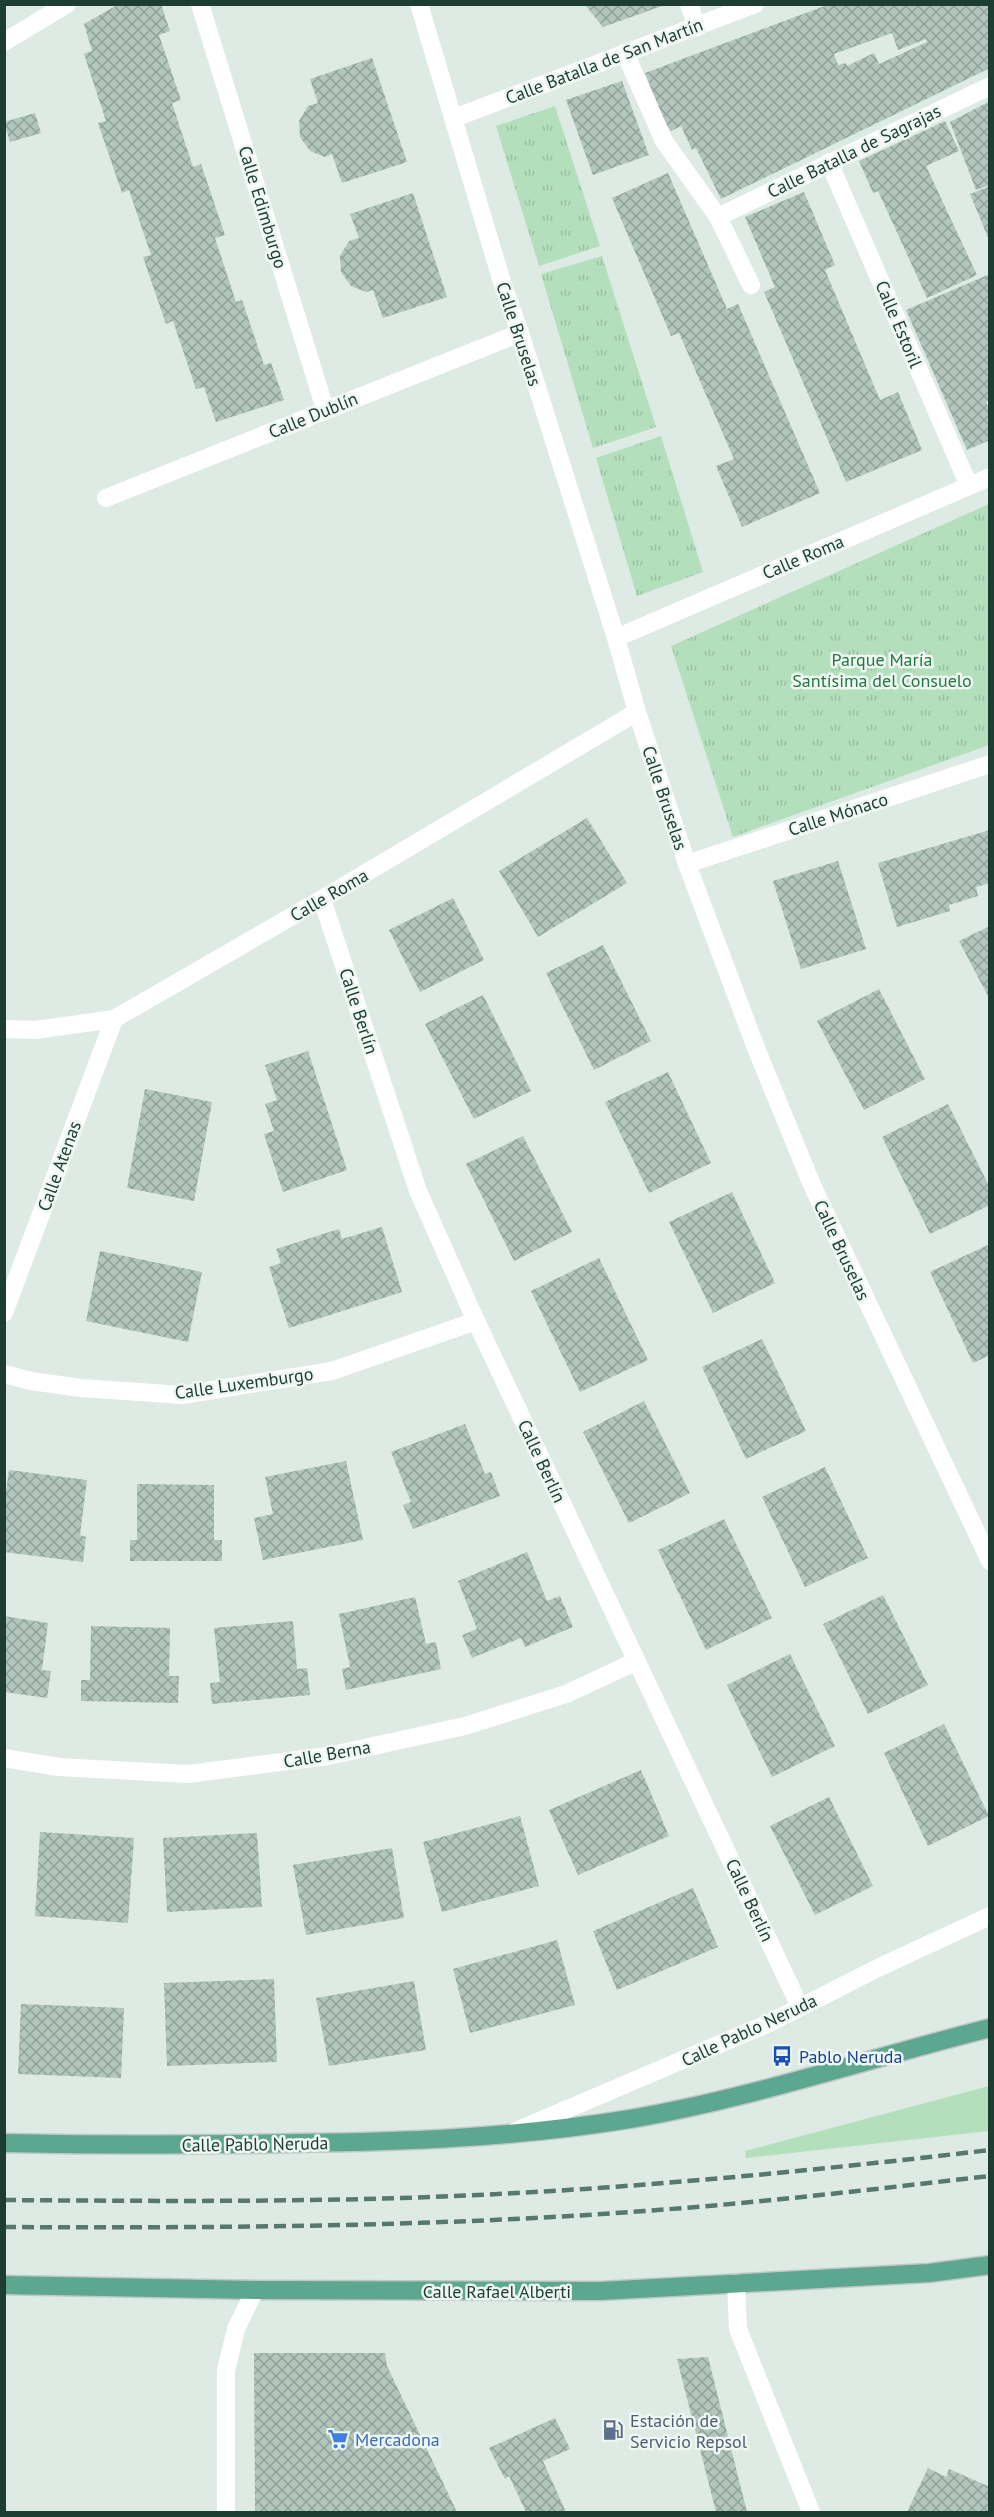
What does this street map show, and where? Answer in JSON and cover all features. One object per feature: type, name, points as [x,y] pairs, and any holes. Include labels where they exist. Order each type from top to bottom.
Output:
[{"type":"main road","name":"Calle Pablo Neruda","points":[[4,2143],[267,2144],[505,2136],[631,2119],[773,2087],[990,2028]]},
{"type":"main road","name":"Calle Rafael Alberti","points":[[4,2285],[255,2290],[600,2291],[929,2273],[990,2265]]},
{"type":"street","points":[[4,42],[67,4]]},
{"type":"street","name":"Calle Edimburgo","points":[[200,4],[325,409]]},
{"type":"street","name":"Calle Bruselas","points":[[419,4],[502,282],[687,864],[756,1048],[812,1185],[990,1561]]},
{"type":"street","points":[[689,4],[697,27]]},
{"type":"street","name":"Calle Batalla de San Martín","points":[[454,118],[755,4]]},
{"type":"street","points":[[625,53],[664,141],[718,217],[751,285]]},
{"type":"street","name":"Calle Batalla de Sagrajas","points":[[718,217],[990,86]]},
{"type":"street","name":"Calle Estoril","points":[[829,162],[969,486]]},
{"type":"street","name":"Calle Dublín","points":[[106,498],[520,333]]},
{"type":"street","name":"Calle Roma","points":[[616,638],[990,477]]},
{"type":"street","name":"Calle Roma","points":[[4,1029],[35,1030],[114,1019],[322,899],[637,712]]},
{"type":"street","name":"Calle Mónaco","points":[[687,864],[990,764]]},
{"type":"street","name":"Calle Berlín","points":[[322,899],[418,1191],[476,1321],[800,2007]]},
{"type":"street","name":"Calle Atenas","points":[[4,1313],[114,1019]]},
{"type":"street","name":"Calle Luxemburgo","points":[[4,1374],[31,1381],[81,1388],[182,1395],[332,1371],[476,1321]]},
{"type":"street","name":"Calle Berna","points":[[4,1758],[59,1767],[189,1774],[328,1756],[465,1726],[566,1694],[637,1661]]},
{"type":"street","name":"Calle Pablo Neruda","points":[[505,2136],[766,2024],[990,1916]]},
{"type":"street","points":[[736,2283],[738,2329],[811,2512]]},
{"type":"street","points":[[226,2512],[226,2370],[236,2329],[255,2290]]},
{"type":"green space","points":[[555,106],[600,246],[539,266],[496,126]]},
{"type":"green space","points":[[602,256],[656,427],[593,448],[541,274]]},
{"type":"green space","points":[[661,436],[703,572],[637,596],[596,458]]},
{"type":"green space","name":"Parque María Santísima del Consuelo","points":[[989,504],[989,745],[733,837],[671,646]]},
{"type":"green space","points":[[989,2086],[989,2131],[746,2158],[745,2151]]},
{"type":"building","points":[[119,4],[161,4],[170,31],[159,35],[181,100],[172,103],[193,167],[201,164],[225,235],[215,238],[236,302],[242,300],[264,365],[271,363],[284,400],[216,422],[204,387],[196,389],[173,321],[166,324],[143,257],[151,255],[129,190],[122,193],[98,123],[106,121],[84,54],[92,51],[84,24]]},
{"type":"building","points":[[830,4],[988,4],[990,68],[721,199],[696,148],[692,150],[681,126],[671,131],[664,121],[645,73]],"holes":[[[892,33],[898,50],[926,39],[927,42],[879,64],[874,53],[847,66],[846,63],[838,65],[834,54]]]},
{"type":"building","points":[[585,5],[665,5],[603,27]]},
{"type":"building","points":[[372,58],[407,162],[342,183],[332,154],[325,157],[310,151],[300,137],[299,121],[308,106],[318,103],[310,79]]},
{"type":"building","points":[[622,81],[649,155],[593,175],[566,100]]},
{"type":"building","points":[[990,101],[990,185],[976,190],[950,122]]},
{"type":"building","points":[[35,113],[41,133],[10,142],[4,122]]},
{"type":"building","points":[[945,121],[959,151],[926,166],[977,275],[927,298],[878,191],[873,193],[859,161]]},
{"type":"building","points":[[668,173],[727,309],[738,304],[820,493],[742,527],[716,466],[734,459],[679,333],[671,336],[612,198]]},
{"type":"building","points":[[990,186],[990,240],[989,240],[970,194]]},
{"type":"building","points":[[804,192],[835,265],[825,270],[880,400],[898,392],[922,450],[846,482],[764,292],[775,287],[745,217]]},
{"type":"building","points":[[413,193],[447,297],[383,318],[373,290],[366,292],[351,286],[341,272],[340,256],[349,241],[359,238],[350,214]]},
{"type":"building","points":[[990,274],[990,400],[986,402],[990,411],[990,440],[967,450],[906,310]]},
{"type":"building","points":[[587,818],[627,883],[538,937],[499,871]]},
{"type":"building","points":[[990,830],[990,883],[976,887],[978,896],[949,905],[950,911],[897,927],[878,863]]},
{"type":"building","points":[[838,861],[866,949],[801,969],[773,881]]},
{"type":"building","points":[[453,898],[484,960],[420,992],[389,930]]},
{"type":"building","points":[[990,926],[990,1000],[959,941]]},
{"type":"building","points":[[603,945],[651,1041],[594,1070],[546,973]]},
{"type":"building","points":[[879,989],[925,1079],[864,1110],[817,1021]]},
{"type":"building","points":[[483,995],[531,1091],[474,1119],[425,1024]]},
{"type":"building","points":[[308,1051],[347,1170],[283,1192],[264,1134],[274,1131],[265,1104],[277,1100],[265,1065]]},
{"type":"building","points":[[668,1072],[711,1163],[649,1193],[605,1102]]},
{"type":"building","points":[[145,1089],[212,1102],[194,1201],[127,1188]]},
{"type":"building","points":[[948,1104],[990,1188],[990,1205],[930,1234],[882,1137]]},
{"type":"building","points":[[523,1136],[572,1232],[514,1261],[466,1164]]},
{"type":"building","points":[[732,1192],[775,1283],[713,1313],[669,1222]]},
{"type":"building","points":[[382,1227],[402,1292],[289,1328],[269,1267],[281,1263],[276,1249],[339,1229],[342,1239]]},
{"type":"building","points":[[990,1244],[990,1355],[973,1363],[930,1272]]},
{"type":"building","points":[[100,1251],[202,1272],[188,1342],[86,1321]]},
{"type":"building","points":[[599,1258],[648,1360],[580,1392],[531,1291]]},
{"type":"building","points":[[762,1339],[806,1431],[746,1459],[702,1367]]},
{"type":"building","points":[[644,1401],[690,1493],[629,1523],[583,1432]]},
{"type":"building","points":[[465,1424],[485,1474],[491,1472],[500,1496],[413,1529],[403,1505],[411,1502],[391,1452]]},
{"type":"building","points":[[346,1461],[363,1540],[263,1560],[254,1518],[273,1514],[265,1477]]},
{"type":"building","points":[[825,1467],[868,1558],[805,1587],[762,1497]]},
{"type":"building","points":[[9,1470],[87,1480],[80,1535],[86,1537],[83,1562],[4,1552],[4,1506]]},
{"type":"building","points":[[137,1484],[214,1485],[214,1540],[222,1540],[222,1561],[130,1561],[130,1540],[137,1540]]},
{"type":"building","points":[[724,1519],[772,1618],[706,1650],[658,1550]]},
{"type":"building","points":[[527,1552],[547,1601],[560,1596],[573,1627],[525,1647],[521,1638],[472,1658],[462,1635],[477,1629],[458,1581]]},
{"type":"building","points":[[883,1595],[928,1685],[868,1714],[823,1624]]},
{"type":"building","points":[[415,1597],[426,1644],[436,1642],[441,1669],[346,1690],[342,1669],[350,1667],[339,1614]]},
{"type":"building","points":[[4,1616],[48,1623],[42,1670],[51,1671],[47,1698],[4,1692]]},
{"type":"building","points":[[293,1621],[297,1669],[307,1668],[310,1695],[212,1704],[210,1683],[220,1682],[214,1628]]},
{"type":"building","points":[[91,1626],[170,1628],[169,1676],[179,1676],[178,1703],[81,1701],[81,1680],[90,1680]]},
{"type":"building","points":[[790,1654],[835,1746],[772,1777],[727,1685]]},
{"type":"building","points":[[944,1724],[989,1816],[928,1846],[884,1753]]},
{"type":"building","points":[[641,1770],[669,1836],[578,1875],[549,1810]]},
{"type":"building","points":[[829,1797],[873,1886],[815,1915],[770,1826]]},
{"type":"building","points":[[520,1816],[539,1886],[442,1912],[423,1842]]},
{"type":"building","points":[[40,1832],[134,1838],[128,1923],[35,1916]]},
{"type":"building","points":[[257,1833],[262,1907],[167,1912],[163,1838]]},
{"type":"building","points":[[392,1848],[404,1918],[306,1935],[293,1865]]},
{"type":"building","points":[[693,1888],[718,1947],[617,1990],[593,1931]]},
{"type":"building","points":[[557,1940],[575,2005],[470,2033],[453,1969]]},
{"type":"building","points":[[274,1979],[277,2062],[167,2066],[164,1983]]},
{"type":"building","points":[[414,1981],[426,2050],[329,2066],[316,1998]]},
{"type":"building","points":[[21,2004],[124,2008],[121,2078],[18,2074]]},
{"type":"building","name":"Mercadona","points":[[254,2353],[385,2353],[387,2366],[457,2512],[255,2512]]},
{"type":"building","points":[[708,2357],[747,2512],[716,2512],[677,2359]]},
{"type":"building","points":[[555,2418],[570,2449],[543,2461],[566,2512],[526,2512],[509,2476],[505,2479],[489,2448]]},
{"type":"building","points":[[928,2468],[946,2477],[949,2469],[990,2487],[990,2512],[907,2512]]},
{"type":"railway","points":[[4,2200],[252,2201],[475,2195],[696,2180],[990,2150]]},
{"type":"railway","points":[[4,2227],[324,2225],[564,2216],[730,2204],[990,2176]]},
{"type":"place","name":"Pablo Neruda","points":[[782,2056]]},
{"type":"place","name":"Estación de Servicio Repsol","points":[[613,2430]]},
{"type":"place","name":"Mercadona","points":[[338,2439]]}]
